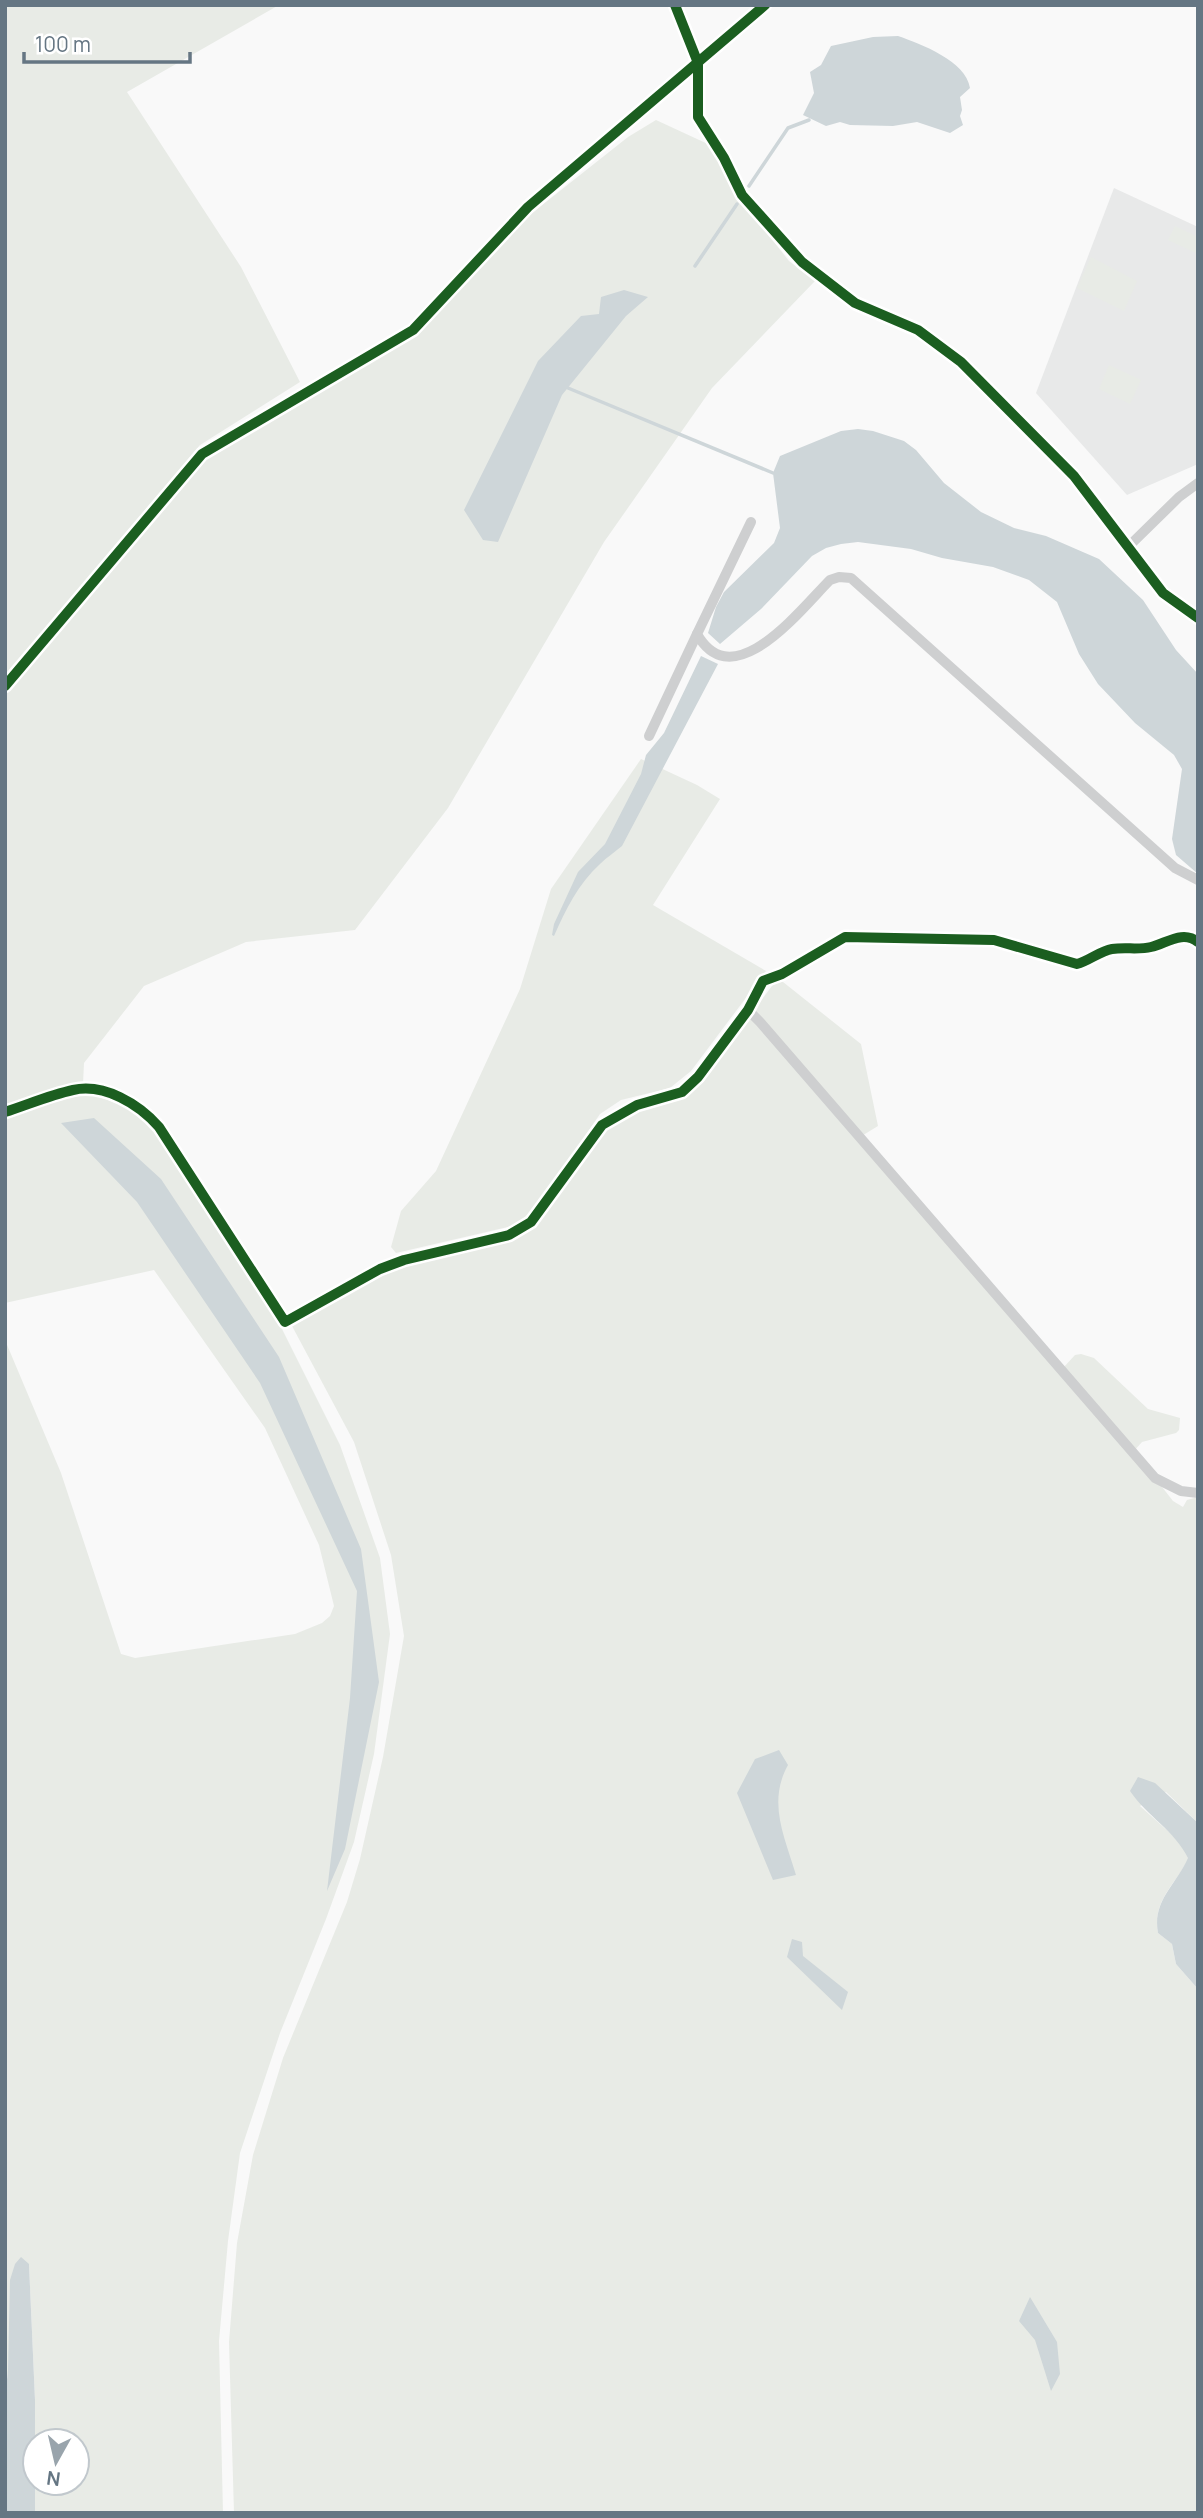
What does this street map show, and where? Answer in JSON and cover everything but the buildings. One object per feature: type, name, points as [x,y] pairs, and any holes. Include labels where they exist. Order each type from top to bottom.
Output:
[{"type":"street","points":[[675,5],[698,63],[698,117],[742,195],[802,262],[855,303],[918,330],[961,362],[1074,476],[1163,593],[1198,618]]},
{"type":"street","points":[[5,686],[202,454],[413,330],[528,207],[765,5]]},
{"type":"street","points":[[1128,547],[1179,497],[1198,483]]},
{"type":"street","points":[[649,736],[751,522]]},
{"type":"street","points":[[697,634],[705,648],[723,657],[742,657],[769,641],[830,580],[839,577],[851,578],[1175,868],[1198,880]]},
{"type":"street","points":[[5,1112],[73,1089],[87,1088],[118,1097],[148,1115],[159,1127],[285,1322],[380,1269],[404,1260],[509,1235],[531,1222],[602,1125],[637,1105],[682,1092],[698,1077],[748,1010],[763,981],[782,974],[845,937],[993,940],[1033,950],[1055,960],[1077,964],[1110,950],[1150,947],[1177,937],[1192,937],[1198,942]]},
{"type":"street","points":[[748,1010],[1154,1478],[1181,1491],[1198,1493]]},
{"type":"shaded area","points":[[5,5],[279,5],[127,92],[241,267],[300,382],[200,445],[5,676]]},
{"type":"shaded area","points":[[898,36],[941,55],[967,78],[970,88],[960,97],[963,125],[950,133],[917,122],[893,126],[850,125],[840,122],[826,126],[803,115],[814,93],[810,72],[821,65],[831,46],[873,37]]},
{"type":"shaded area","points":[[656,120],[710,145],[723,161],[736,194],[789,261],[815,281],[712,388],[604,542],[448,808],[355,930],[246,942],[144,986],[84,1063],[83,1084],[65,1086],[5,1105],[5,694],[204,460],[421,331],[532,213],[628,137]]},
{"type":"shaded area","points":[[1114,188],[1198,227],[1198,464],[1127,495],[1036,393]]},
{"type":"shaded area","points":[[1175,226],[1198,237],[1198,254],[1168,240]]},
{"type":"shaded area","points":[[1091,257],[1137,281],[1124,311],[1077,288]]},
{"type":"shaded area","points":[[624,290],[648,297],[626,316],[562,395],[498,542],[483,540],[464,510],[538,361],[581,316],[599,314],[601,297]]},
{"type":"shaded area","points":[[1109,365],[1141,380],[1130,404],[1099,389]]},
{"type":"shaded area","points":[[858,429],[904,441],[916,450],[944,483],[981,512],[1014,528],[1046,536],[1099,559],[1143,600],[1176,650],[1198,674],[1198,874],[1176,855],[1172,839],[1182,769],[1174,755],[1135,723],[1098,684],[1079,654],[1057,602],[1029,580],[993,567],[942,558],[911,549],[858,542],[841,544],[812,556],[761,609],[720,644],[708,633],[724,592],[774,543],[780,528],[773,473],[780,456],[841,431]]},
{"type":"shaded area","points":[[701,656],[718,664],[622,846],[585,880],[554,936],[552,935],[554,924],[578,872],[605,844],[641,774],[646,755],[664,733]]},
{"type":"shaded area","points":[[641,759],[697,785],[720,799],[653,905],[766,971],[691,1071],[670,1088],[621,1100],[600,1114],[538,1205],[516,1225],[396,1253],[391,1247],[401,1211],[436,1171],[520,989],[551,889]]},
{"type":"shaded area","points":[[778,978],[861,1044],[878,1126],[860,1137],[1063,1368],[1075,1355],[1094,1358],[1148,1409],[1180,1418],[1179,1430],[1176,1433],[1142,1442],[1134,1451],[1173,1501],[1183,1507],[1187,1500],[1198,1497],[1198,1823],[1166,1792],[1140,1806],[1180,1842],[1189,1858],[1161,1902],[1157,1922],[1158,1933],[1172,1944],[1176,1964],[1198,1989],[1198,2513],[234,2513],[229,2342],[237,2243],[253,2155],[283,2058],[347,1902],[360,1859],[383,1757],[404,1636],[391,1555],[354,1442],[292,1326],[380,1272],[521,1234],[541,1217],[604,1123],[623,1112],[686,1095]]},
{"type":"shaded area","points":[[84,1094],[123,1106],[156,1130],[279,1323],[340,1445],[380,1558],[390,1634],[374,1754],[354,1842],[280,2033],[240,2153],[228,2241],[219,2341],[223,2513],[35,2513],[35,2497],[91,2497],[91,2427],[35,2427],[29,2264],[5,2399],[5,1340],[61,1473],[121,1654],[135,1658],[295,1634],[322,1623],[330,1616],[334,1606],[319,1545],[265,1428],[154,1270],[5,1303],[5,1118],[63,1098]]},
{"type":"shaded area","points":[[94,1118],[161,1179],[279,1357],[361,1549],[379,1682],[345,1849],[327,1891],[350,1698],[357,1591],[260,1383],[137,1202],[61,1123]]},
{"type":"shaded area","points":[[779,1750],[788,1765],[782,1779],[778,1806],[783,1834],[796,1875],[773,1880],[737,1793],[755,1759]]},
{"type":"shaded area","points":[[1138,1777],[1155,1783],[1198,1823],[1198,1989],[1176,1964],[1172,1944],[1158,1933],[1157,1922],[1162,1902],[1188,1858],[1176,1840],[1130,1791]]},
{"type":"shaded area","points":[[792,1939],[802,1942],[803,1956],[848,1992],[842,2010],[787,1957]]},
{"type":"shaded area","points":[[21,2257],[29,2264],[35,2427],[21,2427],[21,2497],[35,2497],[35,2513],[5,2513],[5,2399],[10,2280],[15,2264]]},
{"type":"shaded area","points":[[1030,2297],[1057,2342],[1060,2374],[1051,2391],[1035,2340],[1019,2321]]},
{"type":"waterway","points":[[749,186],[788,128],[809,120]]},
{"type":"waterway","points":[[695,266],[737,204]]},
{"type":"waterway","points":[[568,388],[773,473]]},
{"type":"cycle path","points":[[675,5],[698,63],[698,117],[724,158],[742,195],[802,262],[855,303],[918,330],[961,362],[1074,476],[1163,593],[1198,618]]},
{"type":"cycle path","points":[[5,686],[202,454],[413,330],[528,207],[765,5]]},
{"type":"cycle path","points":[[5,1112],[73,1090],[85,1089],[109,1093],[131,1103],[159,1127],[285,1322],[380,1269],[404,1260],[509,1235],[531,1222],[602,1125],[637,1105],[682,1092],[698,1077],[748,1010],[763,981],[782,974],[845,937],[994,940],[1077,964],[1112,949],[1146,948],[1181,937],[1198,942]]}]
